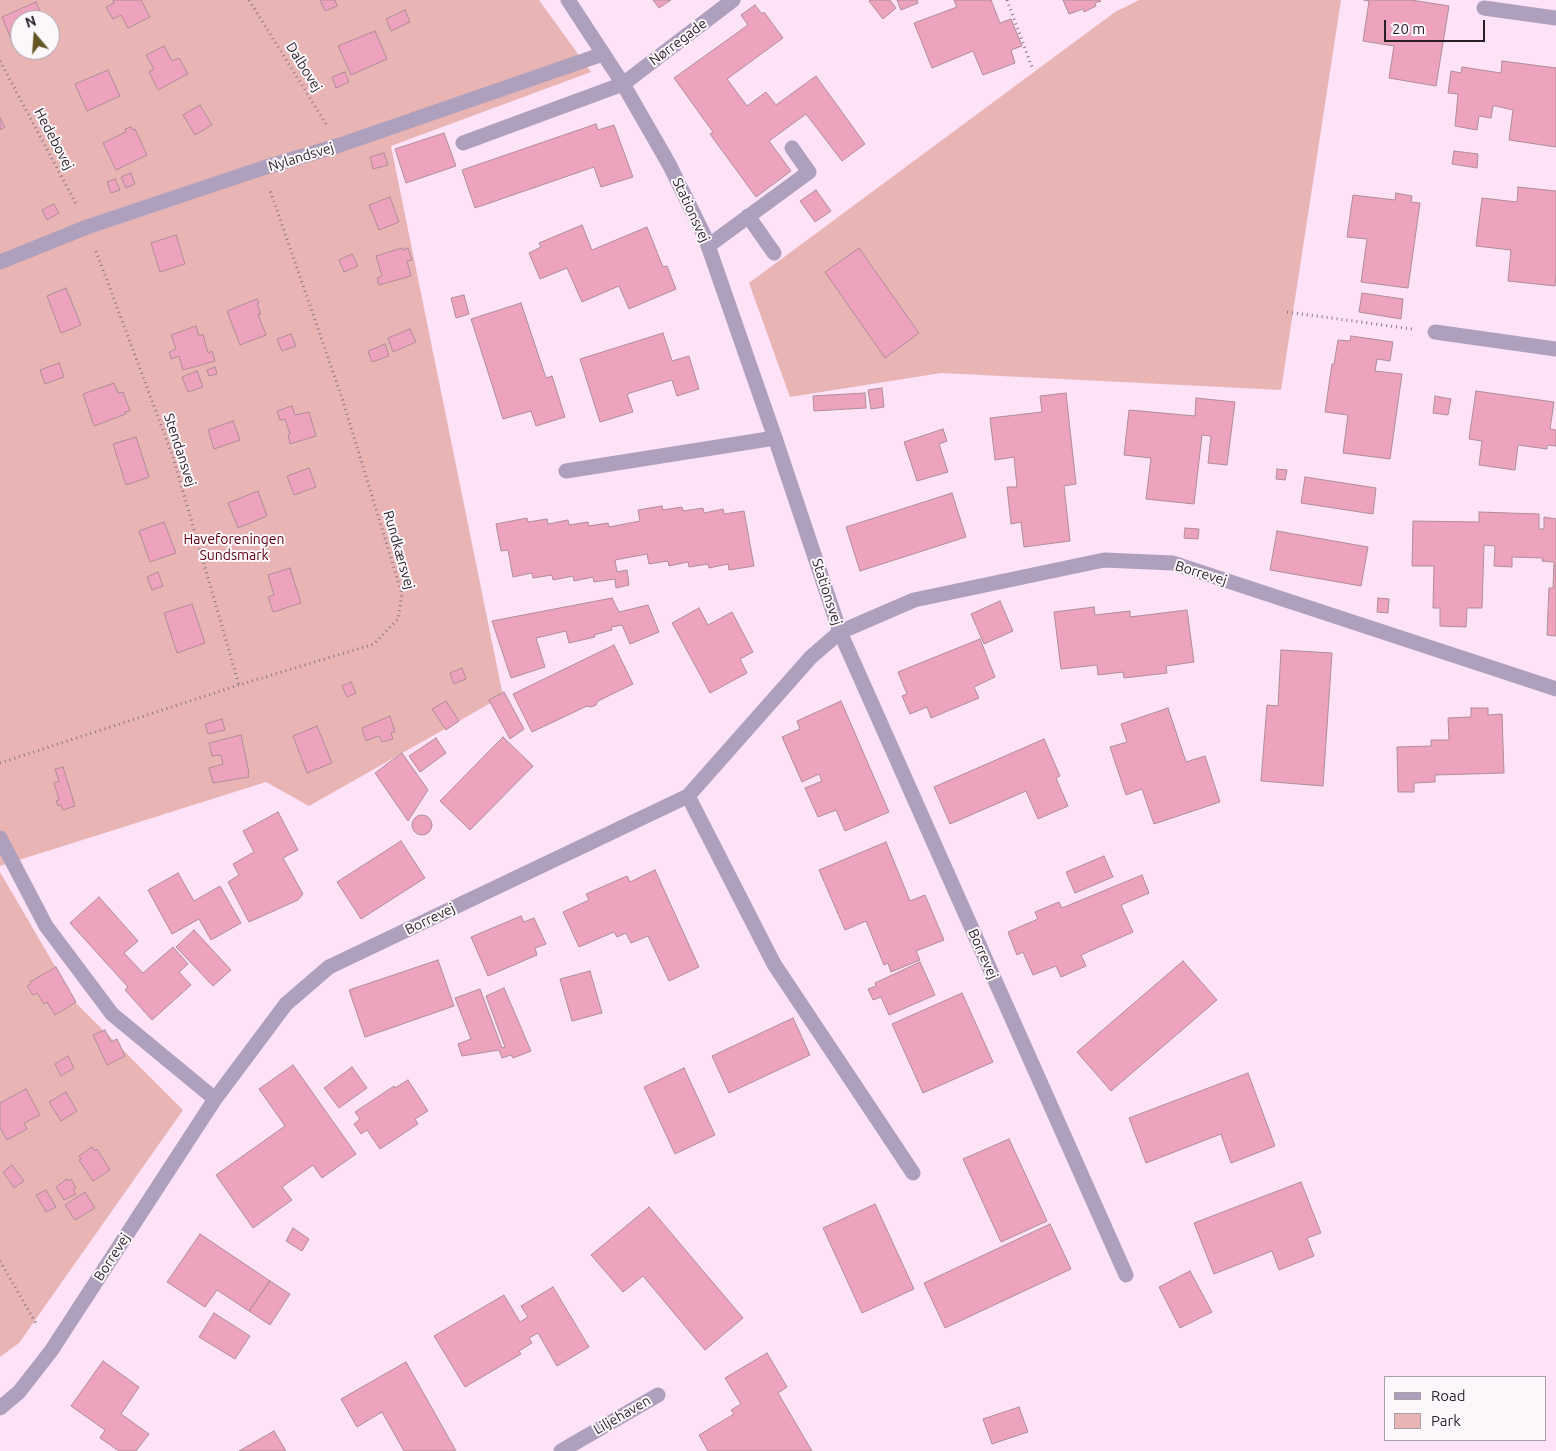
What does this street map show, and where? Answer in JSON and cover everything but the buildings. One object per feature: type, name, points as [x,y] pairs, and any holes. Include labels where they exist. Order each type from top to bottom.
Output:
[{"type":"street","name":"Stationsvej","points":[[568,0],[623,84],[669,164],[708,246],[840,632]]},
{"type":"street","name":"Nørregade","points":[[463,143],[623,84],[733,0]]},
{"type":"street","points":[[1484,8],[1556,18]]},
{"type":"street","name":"Nylandsvej","points":[[0,262],[87,227],[263,168],[340,145],[603,54]]},
{"type":"street","points":[[708,246],[809,172],[792,148]]},
{"type":"street","points":[[748,216],[774,253]]},
{"type":"street","points":[[1435,332],[1556,349]]},
{"type":"street","points":[[566,471],[775,438]]},
{"type":"street","name":"Borrevej","points":[[0,1408],[19,1392],[51,1351],[215,1099],[286,1004],[329,967],[688,796],[811,657],[840,632],[914,600],[1104,560],[1173,563],[1556,689]]},
{"type":"street","name":"Borrevej","points":[[840,632],[1126,1275]]},
{"type":"street","points":[[688,796],[774,964],[913,1173]]},
{"type":"street","points":[[0,838],[46,926],[112,1014],[215,1099]]},
{"type":"street","name":"Liljehaven","points":[[561,1451],[658,1395]]},
{"type":"path","name":"Dalbovej","points":[[250,0],[340,145]]},
{"type":"path","points":[[1007,0],[1033,70]]},
{"type":"path","name":"Hedebovej","points":[[0,61],[87,227]]},
{"type":"path","name":"Rundkærsvej","points":[[0,763],[238,685],[374,644],[398,619],[402,594],[342,398],[263,168]]},
{"type":"path","name":"Stendansvej","points":[[87,227],[173,457],[238,685]]},
{"type":"path","points":[[1287,312],[1435,332]]},
{"type":"path","points":[[0,1260],[51,1351]]},
{"type":"green space","name":"Haveforeningen Sundsmark","points":[[0,0],[539,0],[591,72],[391,146],[503,696],[309,806],[266,782],[0,866]]},
{"type":"green space","points":[[1139,0],[1341,0],[1281,390],[941,373],[790,397],[749,283],[1115,12]]},
{"type":"green space","points":[[0,872],[77,1004],[183,1110],[19,1343],[0,1357]]}]
